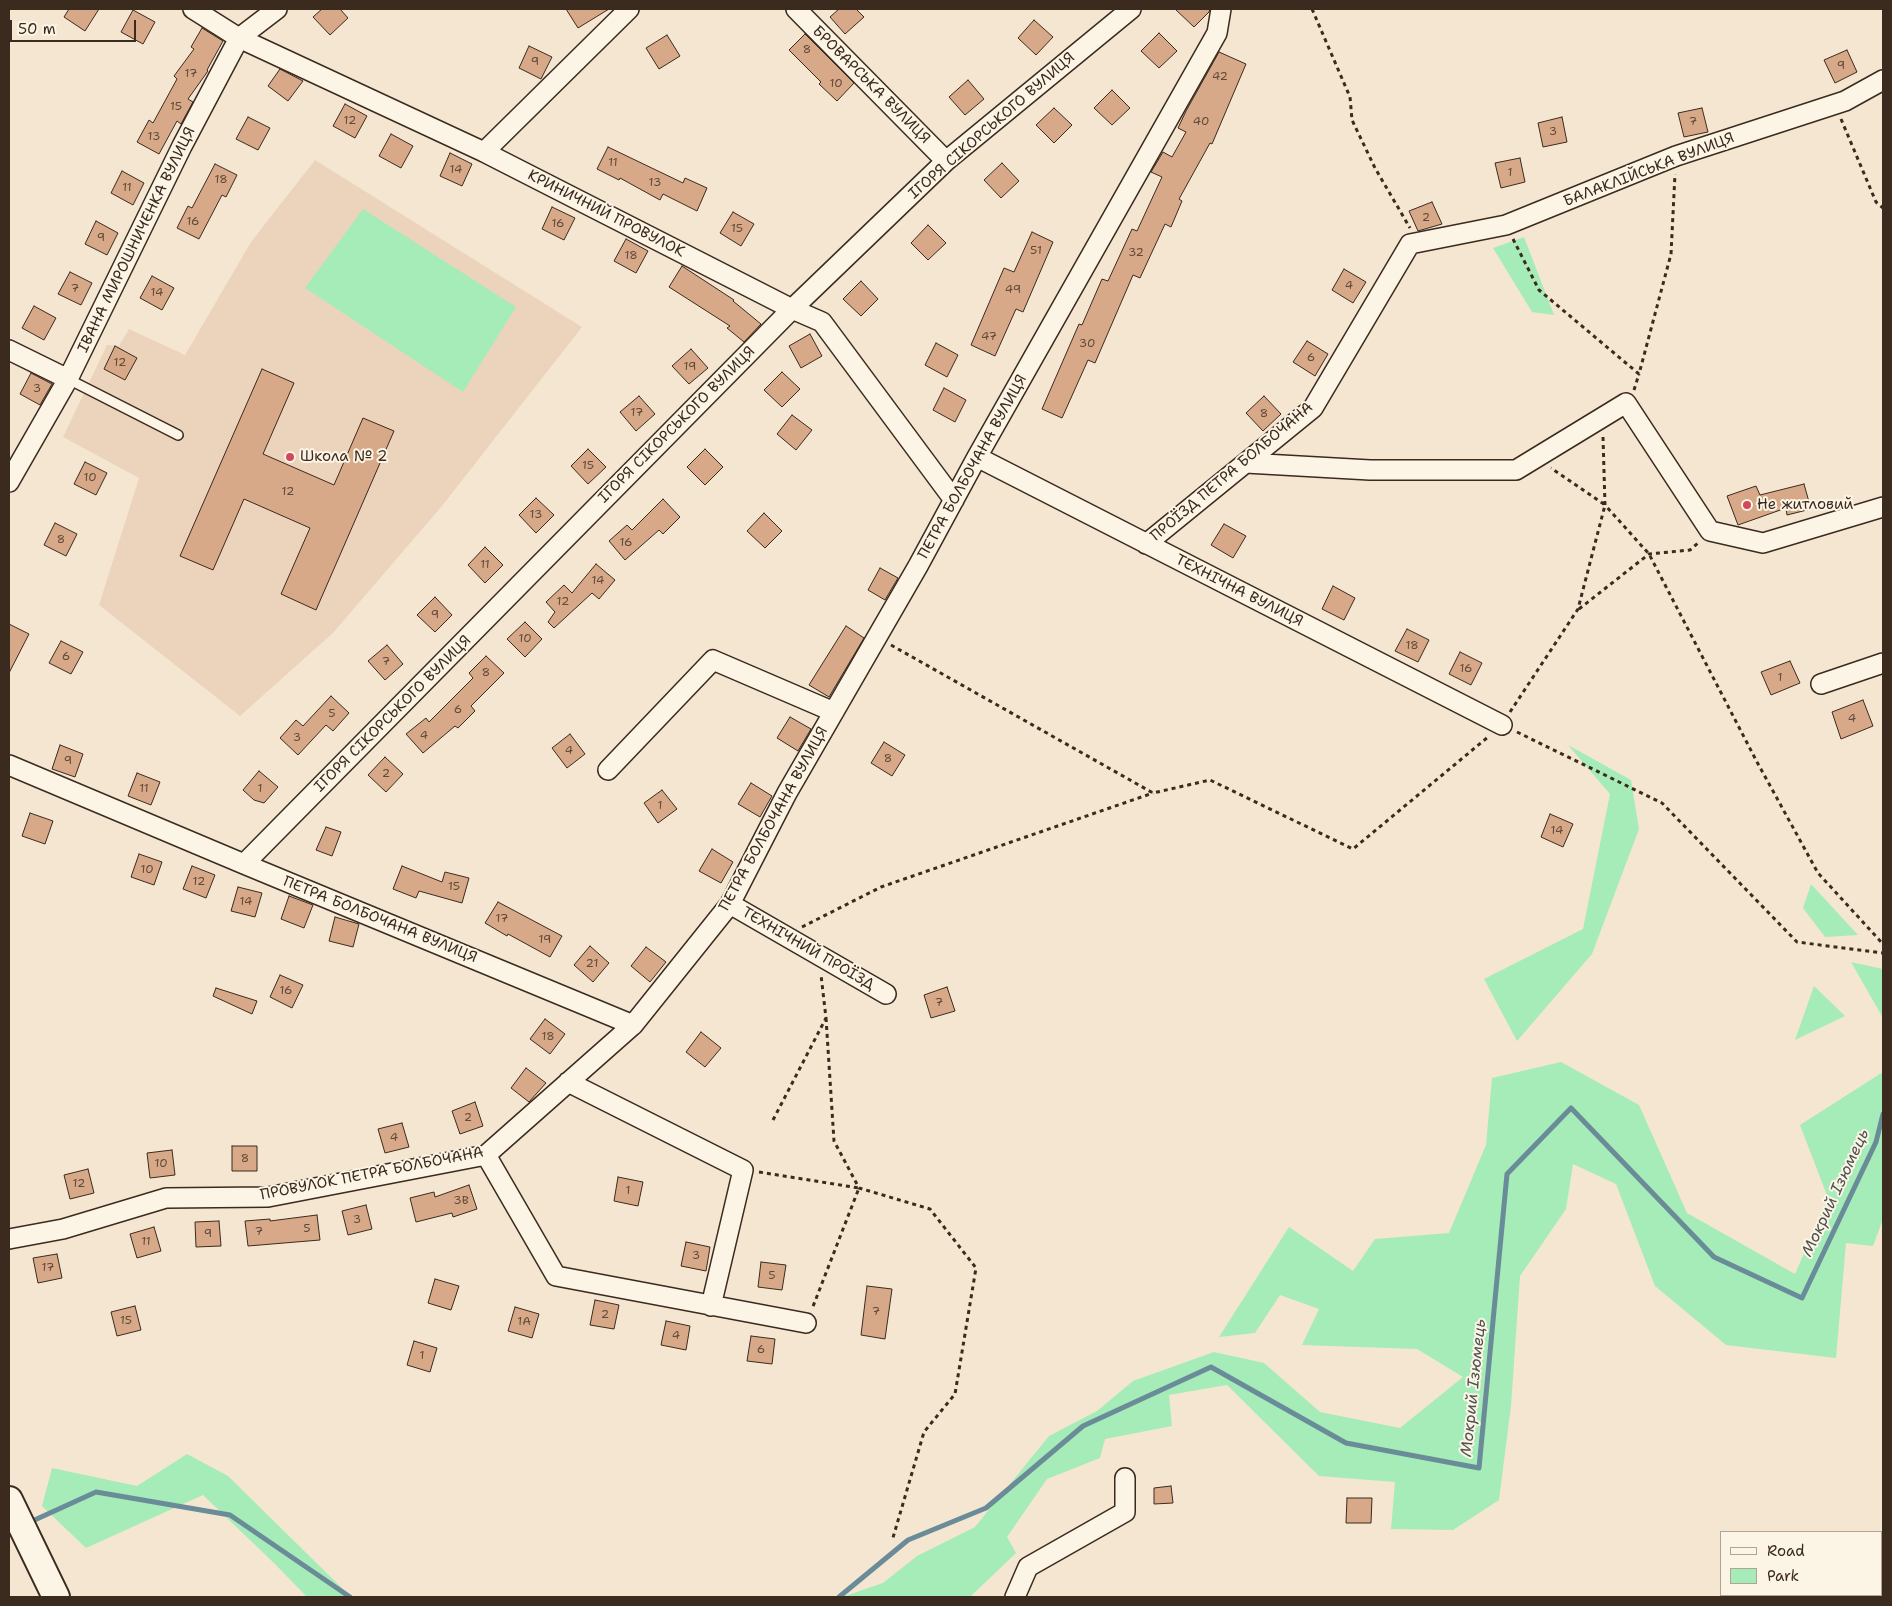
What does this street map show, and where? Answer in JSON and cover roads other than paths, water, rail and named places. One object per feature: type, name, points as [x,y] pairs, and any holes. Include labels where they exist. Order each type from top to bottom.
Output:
[{"type":"street","name":"КРИНИЧНИЙ ПРОВУЛОК","points":[[193,9],[239,38],[484,152],[792,309],[822,322],[954,500]]},
{"type":"street","name":"ІВАНА МИРОШНИЧЕНКА ВУЛИЦЯ","points":[[9,482],[68,379],[182,146],[239,38],[277,9]]},
{"type":"street","points":[[484,152],[629,9]]},
{"type":"street","name":"БРОВАРСЬКА ВУЛИЦЯ","points":[[796,9],[946,161]]},
{"type":"street","name":"ІГОРЯ СІКОРСЬКОГО ВУЛИЦЯ","points":[[244,864],[792,309],[946,161],[1131,9]]},
{"type":"street","name":"ПЕТРА БОЛБОЧАНА ВУЛИЦЯ","points":[[9,765],[633,1025],[730,904],[787,793],[918,566],[976,457],[1217,33],[1221,9]]},
{"type":"street","name":"БАЛАКЛІЙСЬКА ВУЛИЦЯ","points":[[1414,243],[1506,225],[1676,156],[1835,104],[1883,80]]},
{"type":"street","name":"ПРОЇЗД ПЕТРА БОЛБОЧАНА","points":[[1146,544],[1313,408],[1414,243]]},
{"type":"street","points":[[9,350],[68,379]]},
{"type":"street","points":[[1246,463],[1370,470],[1516,470],[1626,403],[1710,531],[1762,543],[1883,507]]},
{"type":"street","name":"ТЕХНІЧНА ВУЛИЦЯ","points":[[976,457],[1502,725]]},
{"type":"street","points":[[608,770],[713,660],[834,712]]},
{"type":"street","points":[[1821,684],[1883,663]]},
{"type":"street","name":"ТЕХНІЧНИЙ ПРОЇЗД","points":[[730,904],[886,994]]},
{"type":"street","name":"ПРОВУЛОК ПЕТРА БОЛБОЧАНА","points":[[9,1239],[63,1229],[166,1198],[268,1196],[486,1155],[633,1025]]},
{"type":"street","points":[[568,1082],[743,1170],[711,1306]]},
{"type":"street","points":[[486,1155],[556,1276],[806,1323]]},
{"type":"street","points":[[1015,1597],[1028,1567],[1125,1512],[1125,1478]]},
{"type":"street","points":[[9,1500],[56,1597]]},
{"type":"lane","points":[[68,379],[178,435]]},
{"type":"waterway","name":"Мокрий Ізюмець","points":[[839,1597],[908,1540],[986,1508],[1083,1426],[1211,1367],[1346,1443],[1479,1468],[1507,1174],[1571,1108],[1714,1257],[1802,1298],[1876,1142],[1883,1114]]},
{"type":"waterway","name":"Мокрий Ізюмець","points":[[28,1523],[96,1492],[230,1515],[350,1597]]},
{"type":"place","name":"Школа № 2","points":[[290,457]]},
{"type":"place","name":"Не житловий","points":[[1747,505]]}]
